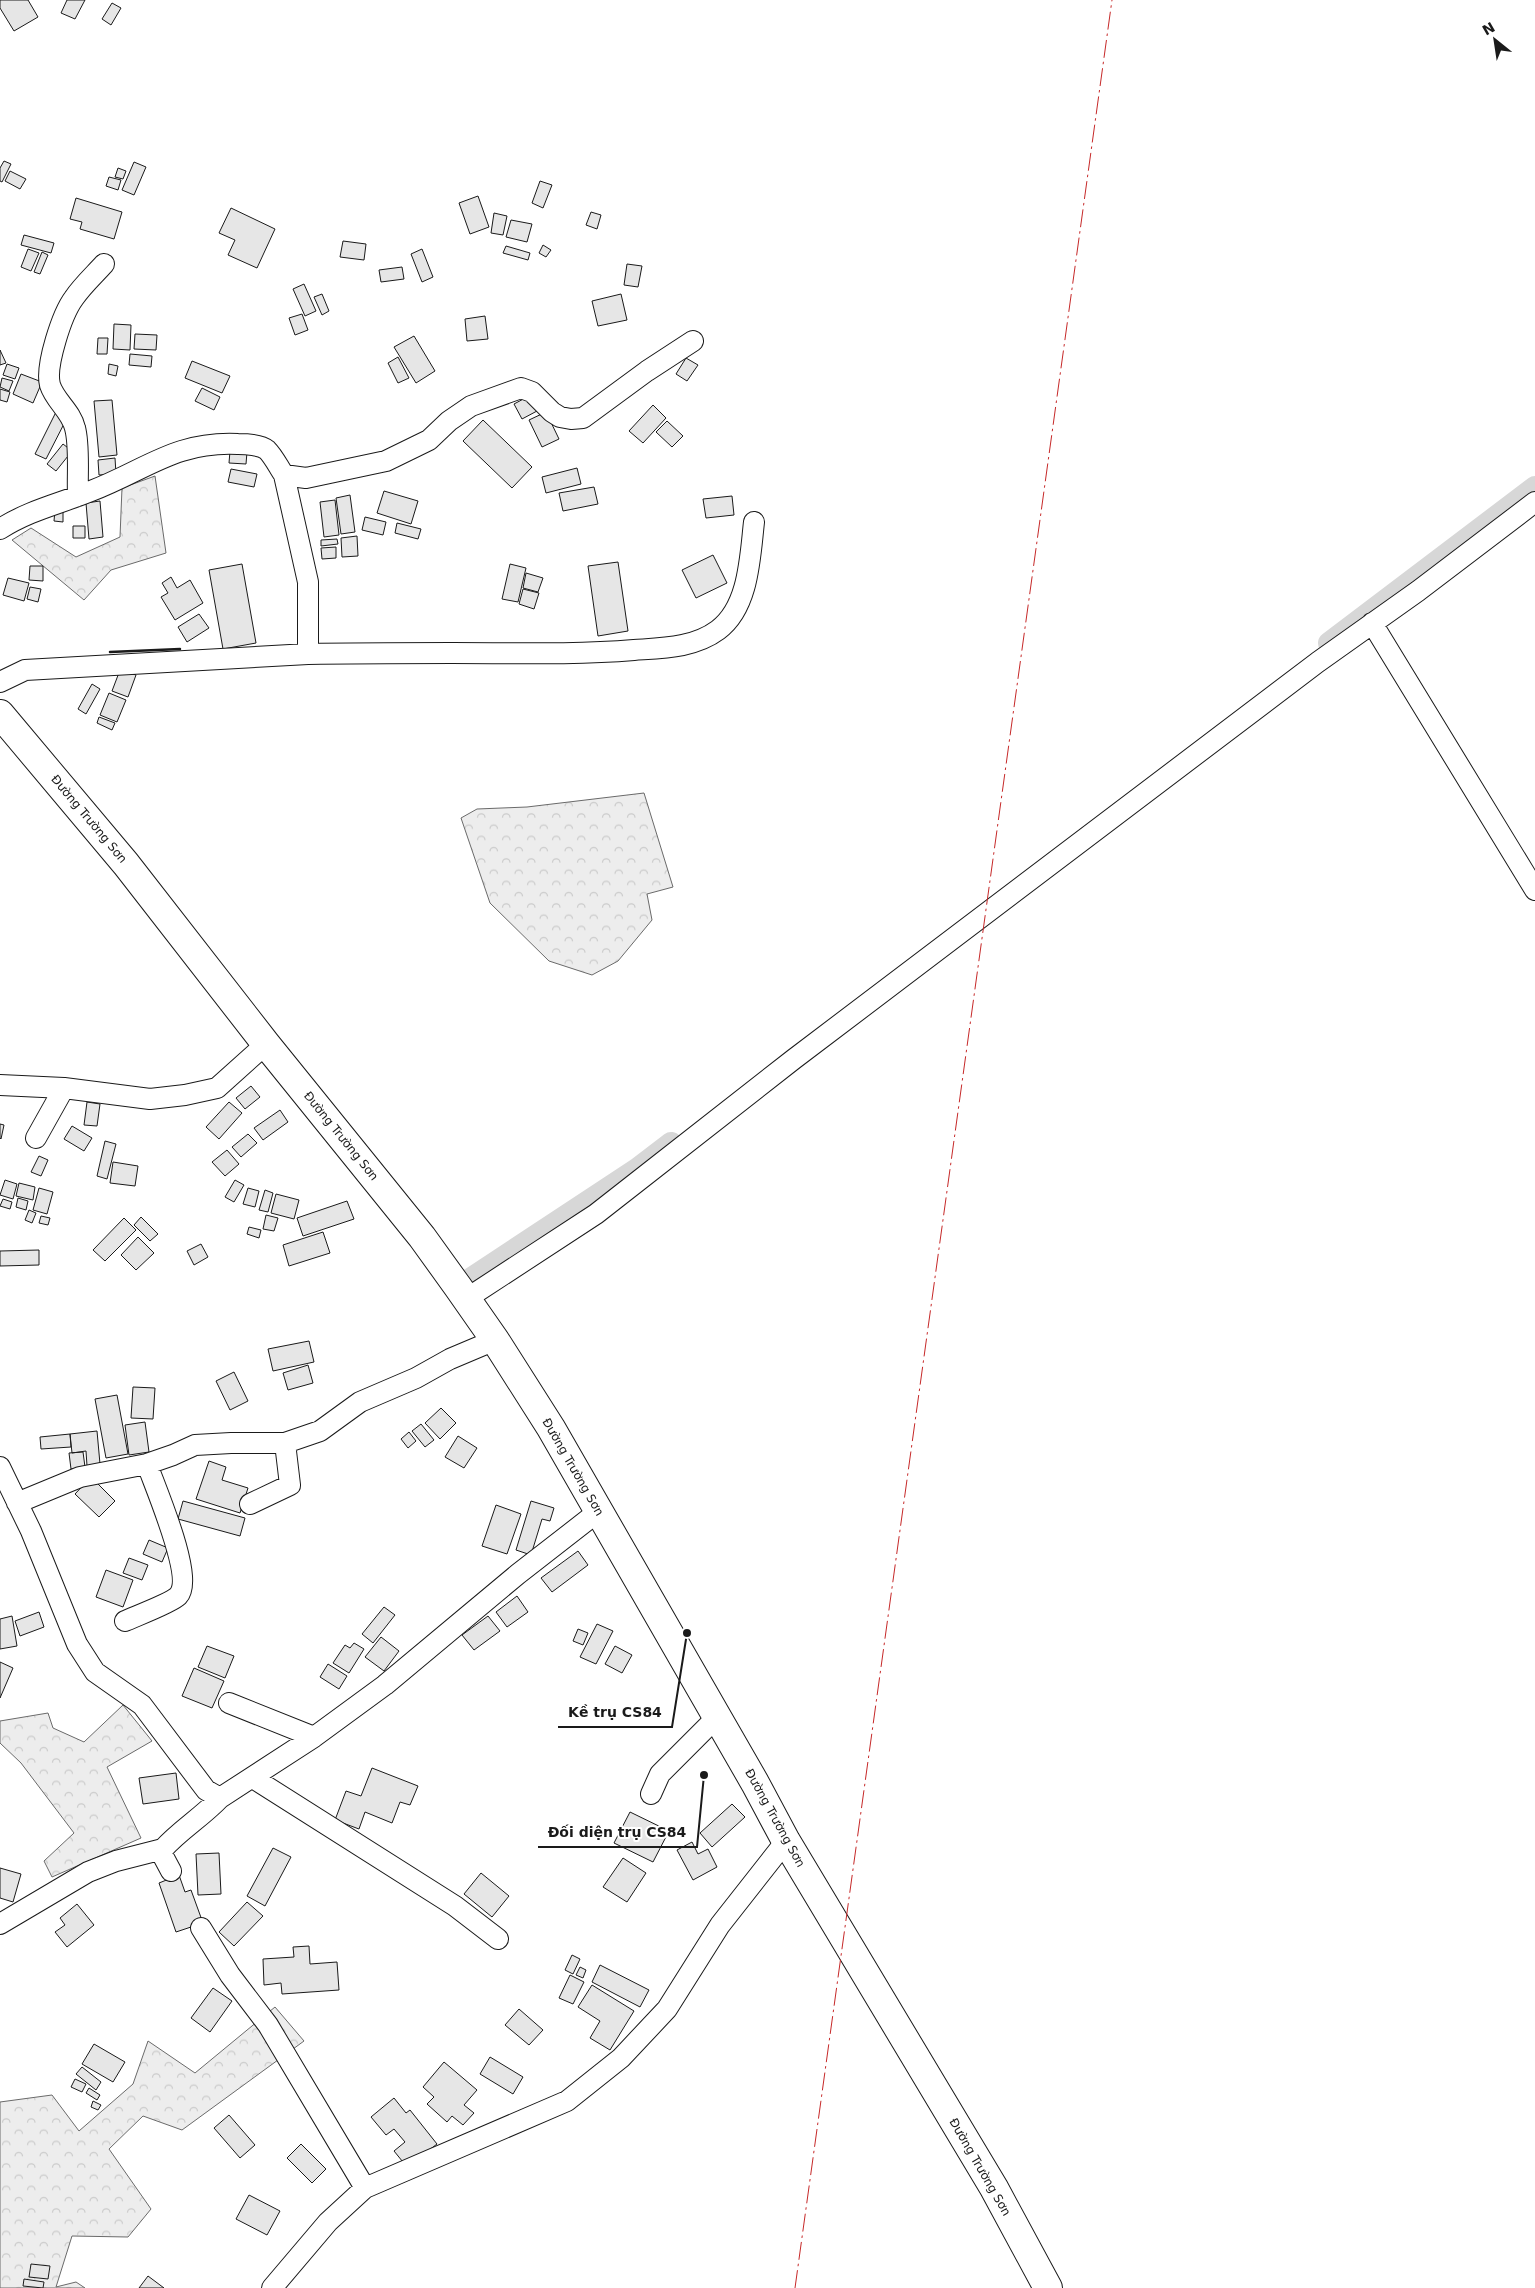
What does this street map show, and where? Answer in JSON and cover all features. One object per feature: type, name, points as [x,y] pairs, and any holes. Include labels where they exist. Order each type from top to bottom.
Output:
[{"type":"highway","name":"Đường Trường Sơn","points":[[0,714],[126,864],[266,1044],[422,1237],[495,1340],[551,1428],[755,1783],[786,1841],[994,2188],[1048,2288]]},
{"type":"street","points":[[78,496],[76,430],[72,419],[54,395],[48,374],[63,321],[73,298],[104,264]]},
{"type":"street","points":[[284,475],[306,478],[386,461],[429,440],[448,421],[471,406],[521,388],[532,392],[552,412],[560,417],[571,419],[583,418],[646,371],[693,341]]},
{"type":"street","points":[[0,529],[21,516],[78,496],[170,454],[207,444],[244,444],[260,447],[266,450],[284,475],[308,582],[308,654]]},
{"type":"street","points":[[466,1299],[596,1214],[802,1053],[1318,662],[1535,502]]},
{"type":"street","points":[[0,682],[25,670],[308,654],[584,654],[689,644],[703,640],[718,630],[728,621],[737,607],[748,574],[754,522]]},
{"type":"street","points":[[1372,623],[1535,890]]},
{"type":"street","points":[[0,1084],[64,1088],[150,1099],[185,1095],[217,1088],[266,1044]]},
{"type":"street","points":[[36,1138],[64,1088]]},
{"type":"street","points":[[17,1503],[80,1477],[147,1464],[195,1445],[285,1443],[320,1431],[360,1402],[416,1378],[450,1359],[495,1340]]},
{"type":"street","points":[[250,1504],[290,1484],[285,1443]]},
{"type":"street","points":[[125,1621],[177,1598],[182,1589],[181,1569],[174,1538],[147,1464]]},
{"type":"street","points":[[0,1467],[77,1644],[95,1672],[142,1705],[206,1790],[220,1798]]},
{"type":"street","points":[[0,1924],[88,1872],[116,1861],[163,1849],[204,1815],[220,1798],[314,1737],[385,1684],[518,1574],[599,1511]]},
{"type":"street","points":[[229,1703],[314,1737]]},
{"type":"street","points":[[651,1794],[660,1774],[716,1718]]},
{"type":"street","points":[[253,1778],[455,1906],[498,1939]]},
{"type":"street","points":[[272,2288],[328,2222],[365,2188],[567,2100],[621,2058],[668,2009],[720,1925],[786,1841]]},
{"type":"street","points":[[163,1849],[163,1856],[171,1871]]},
{"type":"street","points":[[201,1928],[230,1975],[268,2025],[365,2188]]},
{"type":"green space","points":[[155,476],[166,553],[111,570],[84,600],[12,540],[31,528],[76,557],[120,537],[122,488]]},
{"type":"green space","points":[[644,793],[673,887],[647,894],[652,920],[618,961],[592,975],[549,961],[490,903],[461,818],[477,809],[527,807]]},
{"type":"green space","points":[[123,1705],[152,1741],[107,1767],[141,1838],[52,1877],[44,1861],[74,1833],[21,1763],[0,1743],[0,1721],[48,1713],[53,1728],[84,1742]]},
{"type":"green space","points":[[275,2007],[304,2041],[182,2130],[143,2116],[109,2149],[151,2209],[128,2237],[72,2236],[56,2287],[76,2282],[85,2288],[0,2288],[0,2102],[52,2095],[79,2131],[133,2084],[148,2041],[195,2073]]},
{"type":"building","points":[[0,0],[28,0],[38,17],[14,31],[0,8]]},
{"type":"building","points":[[67,0],[85,0],[75,19],[61,13]]},
{"type":"building","points":[[112,3],[121,8],[111,25],[102,19]]},
{"type":"building","points":[[4,161],[11,164],[2,182],[0,181],[0,168]]},
{"type":"building","points":[[134,162],[146,167],[134,195],[122,190]]},
{"type":"building","points":[[118,168],[126,171],[123,179],[115,177]]},
{"type":"building","points":[[10,171],[26,179],[20,189],[5,181]]},
{"type":"building","points":[[109,177],[121,180],[118,190],[106,186]]},
{"type":"building","points":[[540,181],[552,185],[543,208],[532,203]]},
{"type":"building","points":[[478,196],[489,227],[470,234],[459,203]]},
{"type":"building","points":[[76,198],[122,212],[114,239],[80,229],[82,222],[70,219]]},
{"type":"building","points":[[231,208],[275,229],[257,268],[228,255],[235,240],[219,233]]},
{"type":"building","points":[[591,212],[601,215],[597,229],[586,225]]},
{"type":"building","points":[[494,213],[507,216],[503,235],[491,233]]},
{"type":"building","points":[[511,220],[532,224],[527,242],[506,237]]},
{"type":"building","points":[[24,235],[54,243],[51,253],[21,245]]},
{"type":"building","points":[[343,241],[366,244],[364,260],[340,257]]},
{"type":"building","points":[[543,245],[551,250],[546,257],[539,253]]},
{"type":"building","points":[[506,246],[530,253],[528,260],[503,253]]},
{"type":"building","points":[[28,249],[39,253],[31,271],[21,267]]},
{"type":"building","points":[[422,249],[433,277],[422,282],[411,254]]},
{"type":"building","points":[[42,252],[48,255],[40,274],[34,272]]},
{"type":"building","points":[[627,264],[642,266],[638,287],[624,285]]},
{"type":"building","points":[[402,267],[404,279],[381,282],[379,270]]},
{"type":"building","points":[[304,284],[316,311],[305,316],[293,289]]},
{"type":"building","points":[[322,294],[329,311],[322,315],[314,297]]},
{"type":"building","points":[[621,294],[627,320],[598,326],[592,301]]},
{"type":"building","points":[[302,314],[308,330],[295,335],[289,318]]},
{"type":"building","points":[[485,316],[488,339],[467,341],[465,319]]},
{"type":"building","points":[[114,324],[131,325],[130,350],[113,349]]},
{"type":"building","points":[[135,334],[157,335],[156,350],[134,349]]},
{"type":"building","points":[[414,336],[435,371],[416,383],[394,347]]},
{"type":"building","points":[[98,338],[108,338],[107,354],[97,354]]},
{"type":"building","points":[[0,350],[6,363],[0,365]]},
{"type":"building","points":[[130,354],[152,356],[151,367],[129,365]]},
{"type":"building","points":[[398,357],[409,378],[398,383],[388,363]]},
{"type":"building","points":[[686,358],[698,365],[687,381],[676,374]]},
{"type":"building","points":[[192,361],[230,376],[222,393],[185,378]]},
{"type":"building","points":[[7,364],[19,368],[15,379],[3,375]]},
{"type":"building","points":[[109,364],[118,366],[116,376],[108,374]]},
{"type":"building","points":[[21,374],[42,382],[33,403],[13,394]]},
{"type":"building","points":[[2,378],[13,381],[9,391],[0,387]]},
{"type":"building","points":[[202,388],[220,397],[214,410],[195,401]]},
{"type":"building","points":[[0,389],[10,392],[7,402],[0,400]]},
{"type":"building","points":[[529,396],[537,411],[522,419],[514,404]]},
{"type":"building","points":[[112,400],[117,455],[99,457],[94,401]]},
{"type":"building","points":[[653,405],[666,418],[643,443],[629,431]]},
{"type":"building","points":[[57,410],[68,416],[46,459],[35,454]]},
{"type":"building","points":[[546,412],[559,439],[542,447],[529,420]]},
{"type":"building","points":[[483,420],[532,467],[512,488],[463,441]]},
{"type":"building","points":[[667,421],[683,436],[672,447],[656,432]]},
{"type":"building","points":[[63,444],[72,451],[56,471],[47,464]]},
{"type":"building","points":[[230,451],[247,452],[246,464],[229,463]]},
{"type":"building","points":[[115,458],[116,474],[99,475],[98,460]]},
{"type":"building","points":[[577,468],[581,484],[546,493],[542,477]]},
{"type":"building","points":[[231,469],[257,474],[254,487],[228,482]]},
{"type":"building","points":[[594,487],[598,504],[563,511],[559,493]]},
{"type":"building","points":[[384,491],[418,501],[411,524],[377,513]]},
{"type":"building","points":[[350,495],[355,532],[341,534],[336,498]]},
{"type":"building","points":[[732,496],[734,515],[706,518],[703,499]]},
{"type":"building","points":[[335,500],[339,535],[324,537],[320,502]]},
{"type":"building","points":[[100,501],[103,537],[89,539],[86,503]]},
{"type":"building","points":[[55,510],[63,510],[63,522],[54,521]]},
{"type":"building","points":[[365,517],[386,522],[383,535],[362,530]]},
{"type":"building","points":[[397,523],[421,529],[418,539],[395,533]]},
{"type":"building","points":[[73,526],[85,526],[85,538],[73,538]]},
{"type":"building","points":[[357,536],[358,556],[342,557],[341,538]]},
{"type":"building","points":[[337,539],[338,544],[321,546],[321,540]]},
{"type":"building","points":[[336,547],[336,558],[322,559],[321,548]]},
{"type":"building","points":[[713,555],[727,583],[696,598],[682,570]]},
{"type":"building","points":[[618,562],[628,631],[598,636],[588,566]]},
{"type":"building","points":[[242,564],[256,643],[223,649],[209,570]]},
{"type":"building","points":[[510,564],[526,568],[518,602],[502,599]]},
{"type":"building","points":[[30,566],[43,566],[43,581],[29,580]]},
{"type":"building","points":[[526,573],[543,578],[538,592],[523,588]]},
{"type":"building","points":[[171,577],[177,588],[190,580],[203,603],[175,620],[161,597],[168,593],[162,583]]},
{"type":"building","points":[[8,578],[29,583],[24,601],[3,595]]},
{"type":"building","points":[[30,587],[41,589],[38,602],[27,599]]},
{"type":"building","points":[[523,589],[539,593],[534,609],[519,604]]},
{"type":"building","points":[[199,614],[209,628],[187,642],[178,627]]},
{"type":"building","points":[[120,670],[136,675],[128,697],[112,691]]},
{"type":"building","points":[[92,684],[100,689],[86,714],[78,709]]},
{"type":"building","points":[[109,693],[126,700],[117,722],[100,715]]},
{"type":"building","points":[[99,717],[115,723],[112,730],[97,723]]},
{"type":"building","points":[[251,1086],[260,1097],[245,1109],[236,1098]]},
{"type":"building","points":[[87,1102],[100,1104],[97,1126],[84,1125]]},
{"type":"building","points":[[229,1102],[242,1113],[219,1139],[206,1127]]},
{"type":"building","points":[[280,1110],[288,1122],[263,1140],[254,1128]]},
{"type":"building","points":[[0,1124],[4,1125],[1,1139],[0,1138]]},
{"type":"building","points":[[72,1126],[92,1138],[84,1151],[64,1139]]},
{"type":"building","points":[[248,1134],[257,1143],[241,1157],[232,1147]]},
{"type":"building","points":[[105,1141],[116,1144],[107,1179],[97,1176]]},
{"type":"building","points":[[227,1150],[239,1164],[225,1176],[212,1162]]},
{"type":"building","points":[[39,1156],[48,1160],[41,1176],[31,1172]]},
{"type":"building","points":[[113,1162],[138,1166],[135,1186],[110,1183]]},
{"type":"building","points":[[5,1180],[17,1184],[13,1199],[0,1195]]},
{"type":"building","points":[[235,1180],[244,1185],[234,1202],[225,1197]]},
{"type":"building","points":[[19,1183],[35,1187],[33,1200],[16,1196]]},
{"type":"building","points":[[39,1188],[53,1192],[47,1214],[33,1210]]},
{"type":"building","points":[[248,1188],[259,1191],[255,1207],[243,1204]]},
{"type":"building","points":[[265,1190],[273,1193],[268,1212],[259,1210]]},
{"type":"building","points":[[276,1194],[299,1200],[294,1219],[271,1213]]},
{"type":"building","points":[[18,1198],[28,1201],[26,1210],[16,1207]]},
{"type":"building","points":[[3,1199],[12,1202],[10,1209],[0,1206]]},
{"type":"building","points":[[347,1201],[354,1219],[303,1236],[297,1218]]},
{"type":"building","points":[[29,1210],[36,1213],[32,1223],[25,1220]]},
{"type":"building","points":[[266,1215],[278,1218],[274,1231],[263,1229]]},
{"type":"building","points":[[41,1216],[50,1218],[48,1225],[39,1223]]},
{"type":"building","points":[[141,1217],[158,1234],[150,1241],[134,1225]]},
{"type":"building","points":[[124,1218],[136,1230],[105,1261],[93,1250]]},
{"type":"building","points":[[249,1227],[261,1230],[259,1238],[247,1234]]},
{"type":"building","points":[[323,1232],[330,1253],[289,1266],[283,1245]]},
{"type":"building","points":[[138,1237],[154,1253],[136,1270],[121,1255]]},
{"type":"building","points":[[201,1244],[208,1257],[194,1265],[187,1251]]},
{"type":"building","points":[[39,1250],[39,1265],[0,1266],[0,1251]]},
{"type":"building","points":[[309,1341],[314,1362],[273,1371],[268,1349]]},
{"type":"building","points":[[308,1365],[313,1383],[288,1390],[283,1373]]},
{"type":"building","points":[[234,1372],[248,1401],[230,1410],[216,1381]]},
{"type":"building","points":[[133,1387],[155,1388],[153,1419],[131,1418]]},
{"type":"building","points":[[117,1395],[128,1454],[106,1458],[95,1399]]},
{"type":"building","points":[[441,1408],[456,1423],[440,1439],[425,1423]]},
{"type":"building","points":[[145,1422],[149,1452],[129,1455],[125,1425]]},
{"type":"building","points":[[421,1424],[434,1440],[425,1447],[412,1431]]},
{"type":"building","points":[[97,1431],[100,1464],[87,1466],[86,1451],[72,1453],[70,1434]]},
{"type":"building","points":[[409,1432],[416,1441],[408,1448],[401,1439]]},
{"type":"building","points":[[70,1434],[71,1447],[41,1449],[40,1437]]},
{"type":"building","points":[[458,1436],[477,1448],[464,1468],[445,1457]]},
{"type":"building","points":[[83,1452],[85,1467],[71,1469],[69,1453]]},
{"type":"building","points":[[209,1461],[226,1467],[222,1480],[248,1488],[240,1513],[196,1499]]},
{"type":"building","points":[[91,1477],[115,1501],[99,1517],[75,1494]]},
{"type":"building","points":[[183,1501],[245,1518],[240,1536],[178,1519]]},
{"type":"building","points":[[531,1501],[554,1508],[550,1521],[542,1519],[531,1555],[516,1550]]},
{"type":"building","points":[[496,1505],[521,1514],[507,1554],[482,1546]]},
{"type":"building","points":[[149,1540],[168,1548],[162,1562],[143,1554]]},
{"type":"building","points":[[578,1551],[588,1565],[552,1592],[541,1578]]},
{"type":"building","points":[[129,1558],[148,1565],[142,1580],[123,1573]]},
{"type":"building","points":[[106,1570],[133,1580],[123,1607],[96,1597]]},
{"type":"building","points":[[517,1596],[528,1612],[507,1627],[496,1612]]},
{"type":"building","points":[[384,1607],[395,1615],[373,1643],[362,1634]]},
{"type":"building","points":[[39,1612],[44,1627],[20,1636],[15,1621]]},
{"type":"building","points":[[12,1616],[17,1646],[0,1649],[0,1619]]},
{"type":"building","points":[[488,1616],[500,1631],[474,1650],[462,1635]]},
{"type":"building","points":[[597,1624],[613,1631],[596,1664],[580,1657]]},
{"type":"building","points":[[578,1629],[588,1633],[583,1645],[573,1641]]},
{"type":"building","points":[[381,1637],[399,1651],[384,1671],[365,1657]]},
{"type":"building","points":[[354,1643],[364,1649],[349,1673],[333,1663],[345,1645],[350,1648]]},
{"type":"building","points":[[207,1646],[234,1656],[225,1678],[198,1667]]},
{"type":"building","points":[[615,1646],[632,1655],[622,1673],[605,1664]]},
{"type":"building","points":[[0,1662],[13,1668],[0,1698]]},
{"type":"building","points":[[328,1664],[347,1676],[339,1689],[320,1677]]},
{"type":"building","points":[[194,1668],[224,1681],[212,1708],[182,1696]]},
{"type":"building","points":[[372,1768],[418,1786],[410,1805],[400,1802],[392,1823],[365,1812],[359,1829],[335,1820],[346,1791],[361,1796]]},
{"type":"building","points":[[176,1773],[179,1799],[143,1804],[139,1778]]},
{"type":"building","points":[[732,1804],[745,1817],[712,1847],[700,1833]]},
{"type":"building","points":[[630,1812],[669,1831],[653,1862],[614,1843]]},
{"type":"building","points":[[692,1842],[698,1854],[708,1849],[717,1867],[693,1880],[677,1850]]},
{"type":"building","points":[[273,1848],[291,1857],[265,1906],[247,1896]]},
{"type":"building","points":[[219,1853],[221,1894],[198,1895],[196,1854]]},
{"type":"building","points":[[623,1858],[646,1873],[627,1902],[603,1887]]},
{"type":"building","points":[[0,1868],[21,1874],[13,1902],[0,1898]]},
{"type":"building","points":[[481,1873],[509,1896],[492,1917],[464,1894]]},
{"type":"building","points":[[179,1875],[185,1892],[191,1890],[203,1923],[176,1932],[159,1883]]},
{"type":"building","points":[[247,1902],[263,1916],[234,1946],[219,1932]]},
{"type":"building","points":[[77,1904],[94,1925],[67,1947],[55,1932],[65,1925],[60,1918]]},
{"type":"building","points":[[309,1946],[310,1964],[337,1962],[339,1990],[282,1994],[281,1983],[264,1985],[263,1959],[294,1957],[293,1947]]},
{"type":"building","points":[[572,1955],[580,1959],[573,1974],[565,1970]]},
{"type":"building","points":[[600,1965],[649,1990],[640,2007],[592,1982]]},
{"type":"building","points":[[580,1967],[586,1970],[583,1978],[576,1975]]},
{"type":"building","points":[[570,1975],[584,1982],[573,2004],[559,1998]]},
{"type":"building","points":[[592,1985],[634,2011],[610,2050],[590,2038],[600,2021],[578,2007]]},
{"type":"building","points":[[213,1988],[232,2001],[210,2032],[191,2018]]},
{"type":"building","points":[[519,2009],[543,2030],[529,2045],[505,2025]]},
{"type":"building","points":[[94,2044],[125,2062],[113,2082],[82,2064]]},
{"type":"building","points":[[490,2057],[523,2077],[513,2094],[480,2074]]},
{"type":"building","points":[[444,2062],[477,2090],[464,2105],[474,2113],[463,2125],[452,2116],[447,2122],[427,2104],[434,2097],[423,2087]]},
{"type":"building","points":[[82,2067],[101,2082],[96,2090],[76,2074]]},
{"type":"building","points":[[75,2079],[86,2084],[82,2092],[71,2087]]},
{"type":"building","points":[[89,2088],[100,2095],[97,2100],[86,2093]]},
{"type":"building","points":[[394,2098],[406,2113],[410,2110],[437,2144],[407,2167],[394,2151],[405,2142],[394,2129],[386,2135],[371,2117]]},
{"type":"building","points":[[93,2101],[101,2105],[98,2110],[91,2107]]},
{"type":"building","points":[[229,2115],[255,2145],[240,2158],[214,2128]]},
{"type":"building","points":[[301,2144],[326,2169],[312,2183],[287,2158]]},
{"type":"building","points":[[249,2195],[280,2211],[267,2235],[236,2219]]},
{"type":"building","points":[[31,2264],[50,2266],[48,2279],[29,2277]]},
{"type":"building","points":[[148,2276],[164,2288],[139,2288]]},
{"type":"building","points":[[24,2279],[44,2282],[43,2288],[23,2286]]},
{"type":"waterway","points":[[1329,643],[1535,487]]},
{"type":"waterway","points":[[458,1287],[637,1169],[671,1143]]},
{"type":"wall","points":[[110,652],[180,649]]},
{"type":"power","points":[[795,2288],[1112,0]]},
{"type":"place","name":"Kề trụ CS84","points":[[687,1633]]},
{"type":"place","name":"Đối diện trụ CS84","points":[[704,1775]]}]
